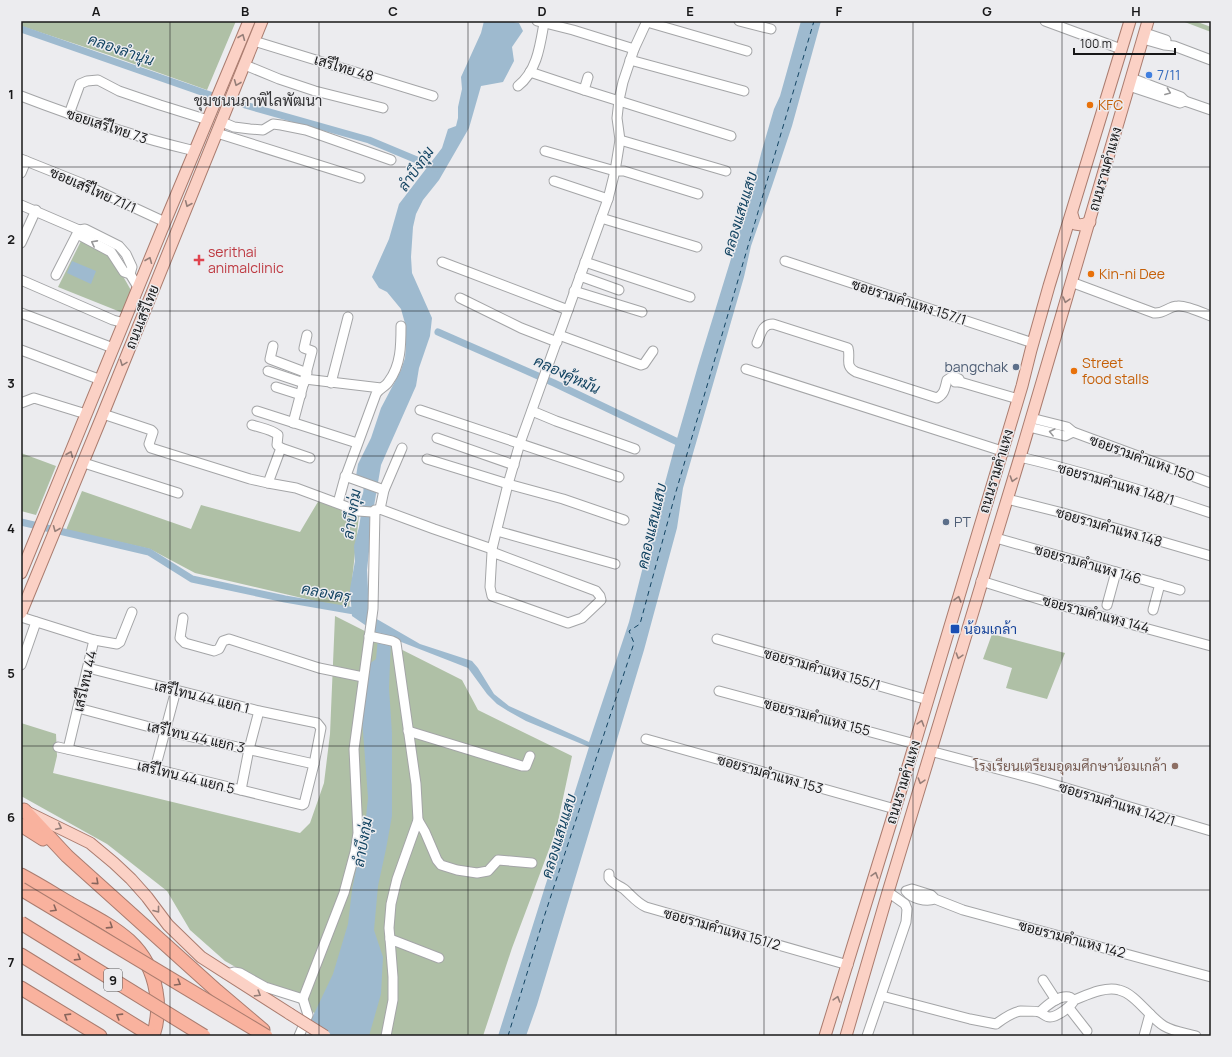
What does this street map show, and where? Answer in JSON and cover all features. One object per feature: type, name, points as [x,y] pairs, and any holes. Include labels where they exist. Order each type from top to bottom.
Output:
[{"type":"highway","points":[[22,809],[67,856],[270,1036]]},
{"type":"highway","points":[[21,825],[67,856]]},
{"type":"highway","points":[[21,875],[112,926],[132,942],[147,961],[154,977],[159,1008],[157,1025],[153,1036]]},
{"type":"highway","points":[[21,888],[266,1036]]},
{"type":"highway","name":"9","points":[[21,923],[204,1036]]},
{"type":"highway","name":"9","points":[[21,955],[153,1036]]},
{"type":"highway","points":[[21,988],[100,1036]]},
{"type":"main road","name":"ถนนเสรีไทย","points":[[21,573],[249,21]]},
{"type":"main road","name":"ถนนเสรีไทย","points":[[21,613],[104,414],[262,21]]},
{"type":"main road","name":"ถนนรามคำแหง","points":[[825,1036],[895,810],[1130,21]]},
{"type":"main road","name":"ถนนรามคำแหง","points":[[846,1036],[888,890],[981,581],[1008,499],[1148,21]]},
{"type":"main road","points":[[1072,214],[1075,224],[1082,225],[1090,222]]},
{"type":"main road","points":[[1064,239],[1069,236],[1074,237],[1082,245]]},
{"type":"main road","points":[[124,323],[138,327]]},
{"type":"main road","points":[[22,809],[90,844],[114,864],[147,897],[168,925],[201,957],[325,1036]]},
{"type":"street","points":[[104,414],[151,430],[153,432],[149,444],[151,448],[236,475],[296,488],[361,511],[376,510],[492,550],[596,592],[600,596],[601,600],[582,618],[568,623],[492,596],[490,588],[492,550],[508,484],[520,443],[574,291],[586,262],[616,171],[620,140],[617,118],[619,100],[630,60],[647,21],[747,51]]},
{"type":"street","points":[[739,21],[771,29]]},
{"type":"street","points":[[1045,21],[1121,49]]},
{"type":"street","points":[[518,86],[530,72],[535,62],[541,22],[573,30],[634,49]]},
{"type":"street","points":[[1144,36],[1170,41],[1174,46],[1211,60]]},
{"type":"street","name":"เสรีไทย 48","points":[[254,41],[433,96]]},
{"type":"street","points":[[630,60],[744,91]]},
{"type":"street","points":[[245,65],[279,79],[315,91],[383,108]]},
{"type":"street","points":[[530,72],[730,136]]},
{"type":"street","points":[[584,90],[588,77]]},
{"type":"street","points":[[69,114],[80,84],[87,81],[98,80],[126,93],[208,120]]},
{"type":"street","points":[[1130,82],[1181,97],[1185,101],[1211,110]]},
{"type":"street","name":"ซอยเสรีไทย 73","points":[[21,96],[69,114],[167,145],[195,151]]},
{"type":"street","points":[[222,122],[234,127],[250,130],[263,130],[272,125],[282,124],[306,130],[391,160]]},
{"type":"street","points":[[217,133],[360,178]]},
{"type":"street","points":[[620,140],[726,171]]},
{"type":"street","points":[[545,151],[616,171],[624,171],[698,194]]},
{"type":"street","points":[[21,173],[24,160]]},
{"type":"street","name":"ซอยเสรีไทย 71/1","points":[[24,160],[81,183],[165,222]]},
{"type":"street","points":[[554,181],[608,199]]},
{"type":"street","points":[[21,205],[36,210],[79,230],[85,229],[119,246],[126,254],[132,267],[130,274]]},
{"type":"street","points":[[21,243],[36,210]]},
{"type":"street","points":[[601,218],[697,247]]},
{"type":"street","points":[[79,230],[82,236],[111,252],[124,272],[130,274],[138,287]]},
{"type":"street","points":[[56,275],[79,230]]},
{"type":"street","points":[[111,252],[119,246]]},
{"type":"street","name":"ซอยรามคำแหง 157/1","points":[[785,261],[1033,343]]},
{"type":"street","points":[[442,262],[568,310]]},
{"type":"street","points":[[586,262],[690,297]]},
{"type":"street","points":[[580,276],[619,290]]},
{"type":"street","points":[[21,280],[113,320],[124,323]]},
{"type":"street","points":[[1071,282],[1154,313],[1160,313],[1172,307],[1179,306],[1211,316]]},
{"type":"street","points":[[574,291],[642,312]]},
{"type":"street","points":[[460,298],[521,328],[558,338],[640,365],[644,364],[653,351]]},
{"type":"street","points":[[21,313],[113,348]]},
{"type":"street","points":[[331,382],[348,317]]},
{"type":"street","points":[[758,343],[765,326],[768,324],[773,324],[848,348],[850,369],[856,372],[938,398],[944,391],[947,380],[953,376],[959,379],[960,382],[1018,399]]},
{"type":"street","points":[[338,503],[345,476],[376,394],[389,382],[397,366],[401,352],[401,326]]},
{"type":"street","points":[[293,423],[312,351],[304,348],[307,335]]},
{"type":"street","points":[[273,346],[270,359],[306,378]]},
{"type":"street","points":[[21,350],[101,380]]},
{"type":"street","points":[[746,369],[1002,451]]},
{"type":"street","points":[[268,371],[331,382],[381,388]]},
{"type":"street","points":[[276,387],[301,395]]},
{"type":"street","points":[[21,403],[34,398],[86,414]]},
{"type":"street","points":[[420,410],[619,478]]},
{"type":"street","points":[[532,410],[556,421],[635,449]]},
{"type":"street","points":[[257,411],[357,443]]},
{"type":"street","name":"ซอยรามคำแหง 150","points":[[1030,422],[1067,427],[1073,432],[1211,483]]},
{"type":"street","points":[[252,425],[277,434],[277,445],[281,448],[310,458]]},
{"type":"street","points":[[437,438],[514,465]]},
{"type":"street","points":[[268,483],[281,448]]},
{"type":"street","points":[[299,1036],[308,1015],[303,999],[344,893],[355,852],[358,833],[354,749],[363,677],[371,636],[376,510],[381,489],[402,448]]},
{"type":"street","name":"ซอยรามคำแหง 148/1","points":[[1020,457],[1211,513]]},
{"type":"street","points":[[427,459],[563,499],[624,520]]},
{"type":"street","points":[[84,462],[178,492]]},
{"type":"street","points":[[345,476],[381,489]]},
{"type":"street","name":"ซอยรามคำแหง 148","points":[[1008,499],[1063,513],[1211,556]]},
{"type":"street","points":[[497,530],[615,564]]},
{"type":"street","name":"ซอยรามคำแหง 146","points":[[996,538],[1180,590]]},
{"type":"street","points":[[1108,605],[1116,572]]},
{"type":"street","name":"ซอยรามคำแหง 144","points":[[981,581],[1044,601],[1211,646]]},
{"type":"street","points":[[1152,610],[1160,584]]},
{"type":"street","points":[[94,640],[117,644],[120,642],[132,612]]},
{"type":"street","name":"เสรีไทน 44","points":[[21,617],[94,640],[68,749]]},
{"type":"street","points":[[183,618],[180,638],[185,643],[214,651],[219,648],[223,641],[229,639],[319,668],[363,677]]},
{"type":"street","points":[[21,665],[36,622]]},
{"type":"street","points":[[371,636],[392,640],[396,643],[416,788],[418,820],[397,879],[391,904],[389,928],[393,977],[393,1000],[386,1036]]},
{"type":"street","name":"ซอยรามคำแหง 155/1","points":[[717,639],[928,700]]},
{"type":"street","name":"เสรีไทน 44 แยก 1","points":[[88,668],[259,711],[317,723],[321,728],[314,764]]},
{"type":"street","points":[[155,769],[176,690]]},
{"type":"street","name":"ซอยรามคำแหง 155","points":[[719,691],[914,744]]},
{"type":"street","name":"เสรีไทน 44 แยก 3","points":[[78,708],[165,731],[314,764]]},
{"type":"street","points":[[241,790],[259,711]]},
{"type":"street","points":[[408,731],[522,766],[526,766],[530,756]]},
{"type":"street","name":"ซอยรามคำแหง 153","points":[[646,739],[895,810]]},
{"type":"street","name":"เสรีไทน 44 แยก 5","points":[[58,748],[155,769],[302,805],[304,804],[314,764]]},
{"type":"street","name":"ซอยรามคำแหง 142/1","points":[[930,751],[1039,780],[1211,832]]},
{"type":"street","points":[[418,820],[437,860],[445,867],[477,873],[488,871],[498,860],[532,863]]},
{"type":"street","name":"ซอยรามคำแหง 151/2","points":[[608,874],[609,879],[613,883],[624,889],[634,899],[646,907],[848,965]]},
{"type":"street","points":[[867,1036],[882,996],[906,922],[907,909],[905,904],[888,890]]},
{"type":"street","name":"ซอยรามคำแหง 142","points":[[888,890],[906,891],[910,896],[928,901],[934,899],[968,912],[1211,977]]},
{"type":"street","points":[[390,939],[438,958]]},
{"type":"street","points":[[226,974],[234,972],[240,973],[265,987],[303,999]]},
{"type":"street","points":[[1043,980],[1056,1000]]},
{"type":"street","points":[[882,996],[970,1019],[996,1024],[1016,1012],[1023,1010],[1040,1012],[1047,1017],[1051,1017],[1072,1004],[1107,990],[1119,990],[1128,994],[1165,1026],[1194,1036]]},
{"type":"street","points":[[1040,1012],[1056,1000],[1068,996],[1087,1031]]},
{"type":"street","points":[[1144,1036],[1150,1014]]},
{"type":"green space","points":[[21,21],[236,21],[207,90],[109,55],[21,26]]},
{"type":"green space","points":[[1182,21],[1195,21],[1211,27],[1211,32]]},
{"type":"green space","points":[[82,239],[112,257],[132,292],[123,313],[58,287]]},
{"type":"green space","points":[[21,453],[56,466],[36,515],[21,511]]},
{"type":"green space","points":[[82,491],[191,529],[201,505],[300,532],[319,500],[359,515],[349,609],[195,573],[150,549],[66,530]]},
{"type":"green space","points":[[335,616],[462,680],[478,710],[572,756],[556,831],[512,948],[483,1036],[351,1036],[300,1004],[225,961],[190,930],[167,891],[107,844],[21,796],[21,723],[56,734],[57,756],[53,773],[300,833],[310,823],[324,783],[330,734]]},
{"type":"green space","points":[[992,634],[1065,653],[1047,699],[1006,688],[1012,668],[983,659]]},
{"type":"water","name":"ลำบึงกุ่ม","points":[[484,21],[508,21],[519,23],[523,31],[512,47],[514,61],[503,82],[481,86],[469,128],[439,180],[423,200],[416,214],[413,227],[411,257],[412,273],[432,318],[430,336],[419,368],[416,386],[381,465],[374,506],[371,509],[367,570],[368,589],[375,618],[420,644],[472,661],[494,694],[509,706],[589,742],[629,622],[676,442],[750,197],[774,109],[780,96],[801,21],[821,21],[792,126],[751,246],[744,277],[683,488],[677,528],[644,650],[537,1005],[526,1036],[498,1036],[589,747],[526,721],[497,704],[487,694],[468,668],[391,638],[389,688],[392,733],[392,816],[378,886],[374,930],[383,957],[381,994],[369,1036],[310,1036],[312,1018],[333,974],[348,924],[352,890],[364,836],[368,798],[362,718],[369,664],[376,659],[378,638],[368,627],[352,616],[350,589],[355,561],[354,546],[362,508],[360,501],[363,493],[362,485],[356,476],[358,464],[371,438],[381,408],[401,370],[405,358],[406,327],[401,309],[387,292],[379,288],[372,277],[389,239],[399,204],[442,148],[448,129],[456,126],[462,89],[461,77],[481,33]]},
{"type":"water","points":[[72,261],[96,271],[91,284],[67,273]]},
{"type":"waterway","name":"คลองลำนุ่น","points":[[21,29],[213,96]]},
{"type":"waterway","name":"คลองลำนุ่น","points":[[245,105],[369,140],[436,168]]},
{"type":"waterway","name":"คลองคู้หมัน","points":[[438,332],[554,383],[684,445]]},
{"type":"waterway","name":"คลองครุ","points":[[21,522],[149,552],[192,579],[285,599],[360,612]]},
{"type":"ferry route","points":[[508,1036],[545,914],[634,643],[629,631],[640,624],[675,495],[814,21]]},
{"type":"place","name":"7/11","points":[[1149,75]]},
{"type":"place","name":"KFC","points":[[1090,105]]},
{"type":"place","name":"serithai animalclinic","points":[[199,260]]},
{"type":"place","name":"Kin-ni Dee","points":[[1091,274]]},
{"type":"place","name":"bangchak","points":[[1016,367]]},
{"type":"place","name":"Street food stalls","points":[[1074,371]]},
{"type":"place","name":"PT","points":[[946,522]]},
{"type":"place","name":"น้อมเกล้า","points":[[955,629]]},
{"type":"place","name":"โรงเรียนเตรียมอุดมศึกษาน้อมเกล้า","points":[[1175,766]]},
{"type":"district","name":"ชุมชนนภาพิไลพัฒนา","points":[[258,101]]},
{"type":"water label","name":"คลองแสนแสบ","points":[[740,214]]},
{"type":"water label","name":"คลองแสนแสบ","points":[[652,526]]},
{"type":"water label","name":"คลองแสนแสบ","points":[[559,836]]}]
